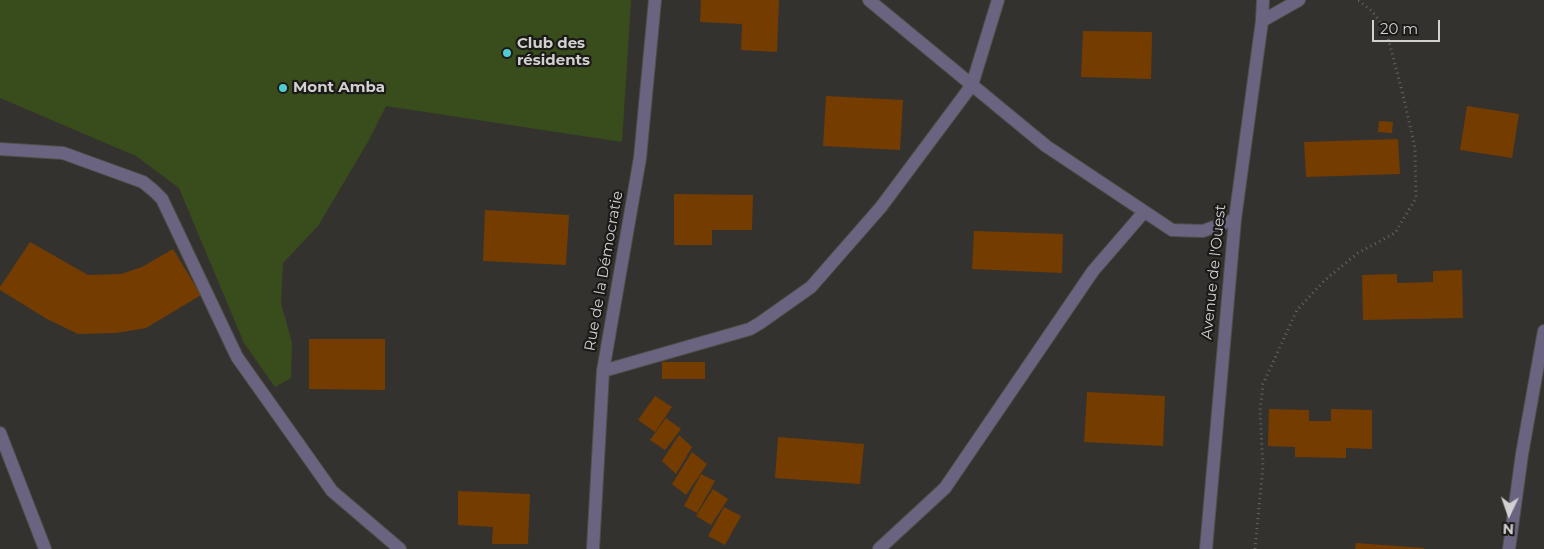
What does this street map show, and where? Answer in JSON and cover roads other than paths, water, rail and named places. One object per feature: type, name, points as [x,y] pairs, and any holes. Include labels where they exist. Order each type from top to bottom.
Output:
[{"type":"street","name":"Rue de la Démocratie","points":[[593,549],[603,371],[640,158],[655,0]]},
{"type":"street","points":[[869,0],[1046,146],[1172,230],[1203,231],[1235,219]]},
{"type":"street","points":[[603,371],[750,329],[811,287],[881,207],[972,85],[998,0]]},
{"type":"street","name":"Avenue de l'Ouest","points":[[1206,549],[1235,219],[1262,21],[1263,0]]},
{"type":"street","points":[[1262,21],[1299,0]]},
{"type":"street","points":[[0,149],[63,153],[143,182],[162,199],[237,357],[332,491],[400,549]]},
{"type":"street","points":[[879,549],[945,488],[1093,271],[1144,212]]},
{"type":"street","points":[[1509,549],[1522,454],[1544,332]]},
{"type":"street","points":[[0,433],[45,549]]},
{"type":"place","name":"Club des résidents","points":[[507,53]]},
{"type":"place","name":"Mont Amba","points":[[283,88]]}]
